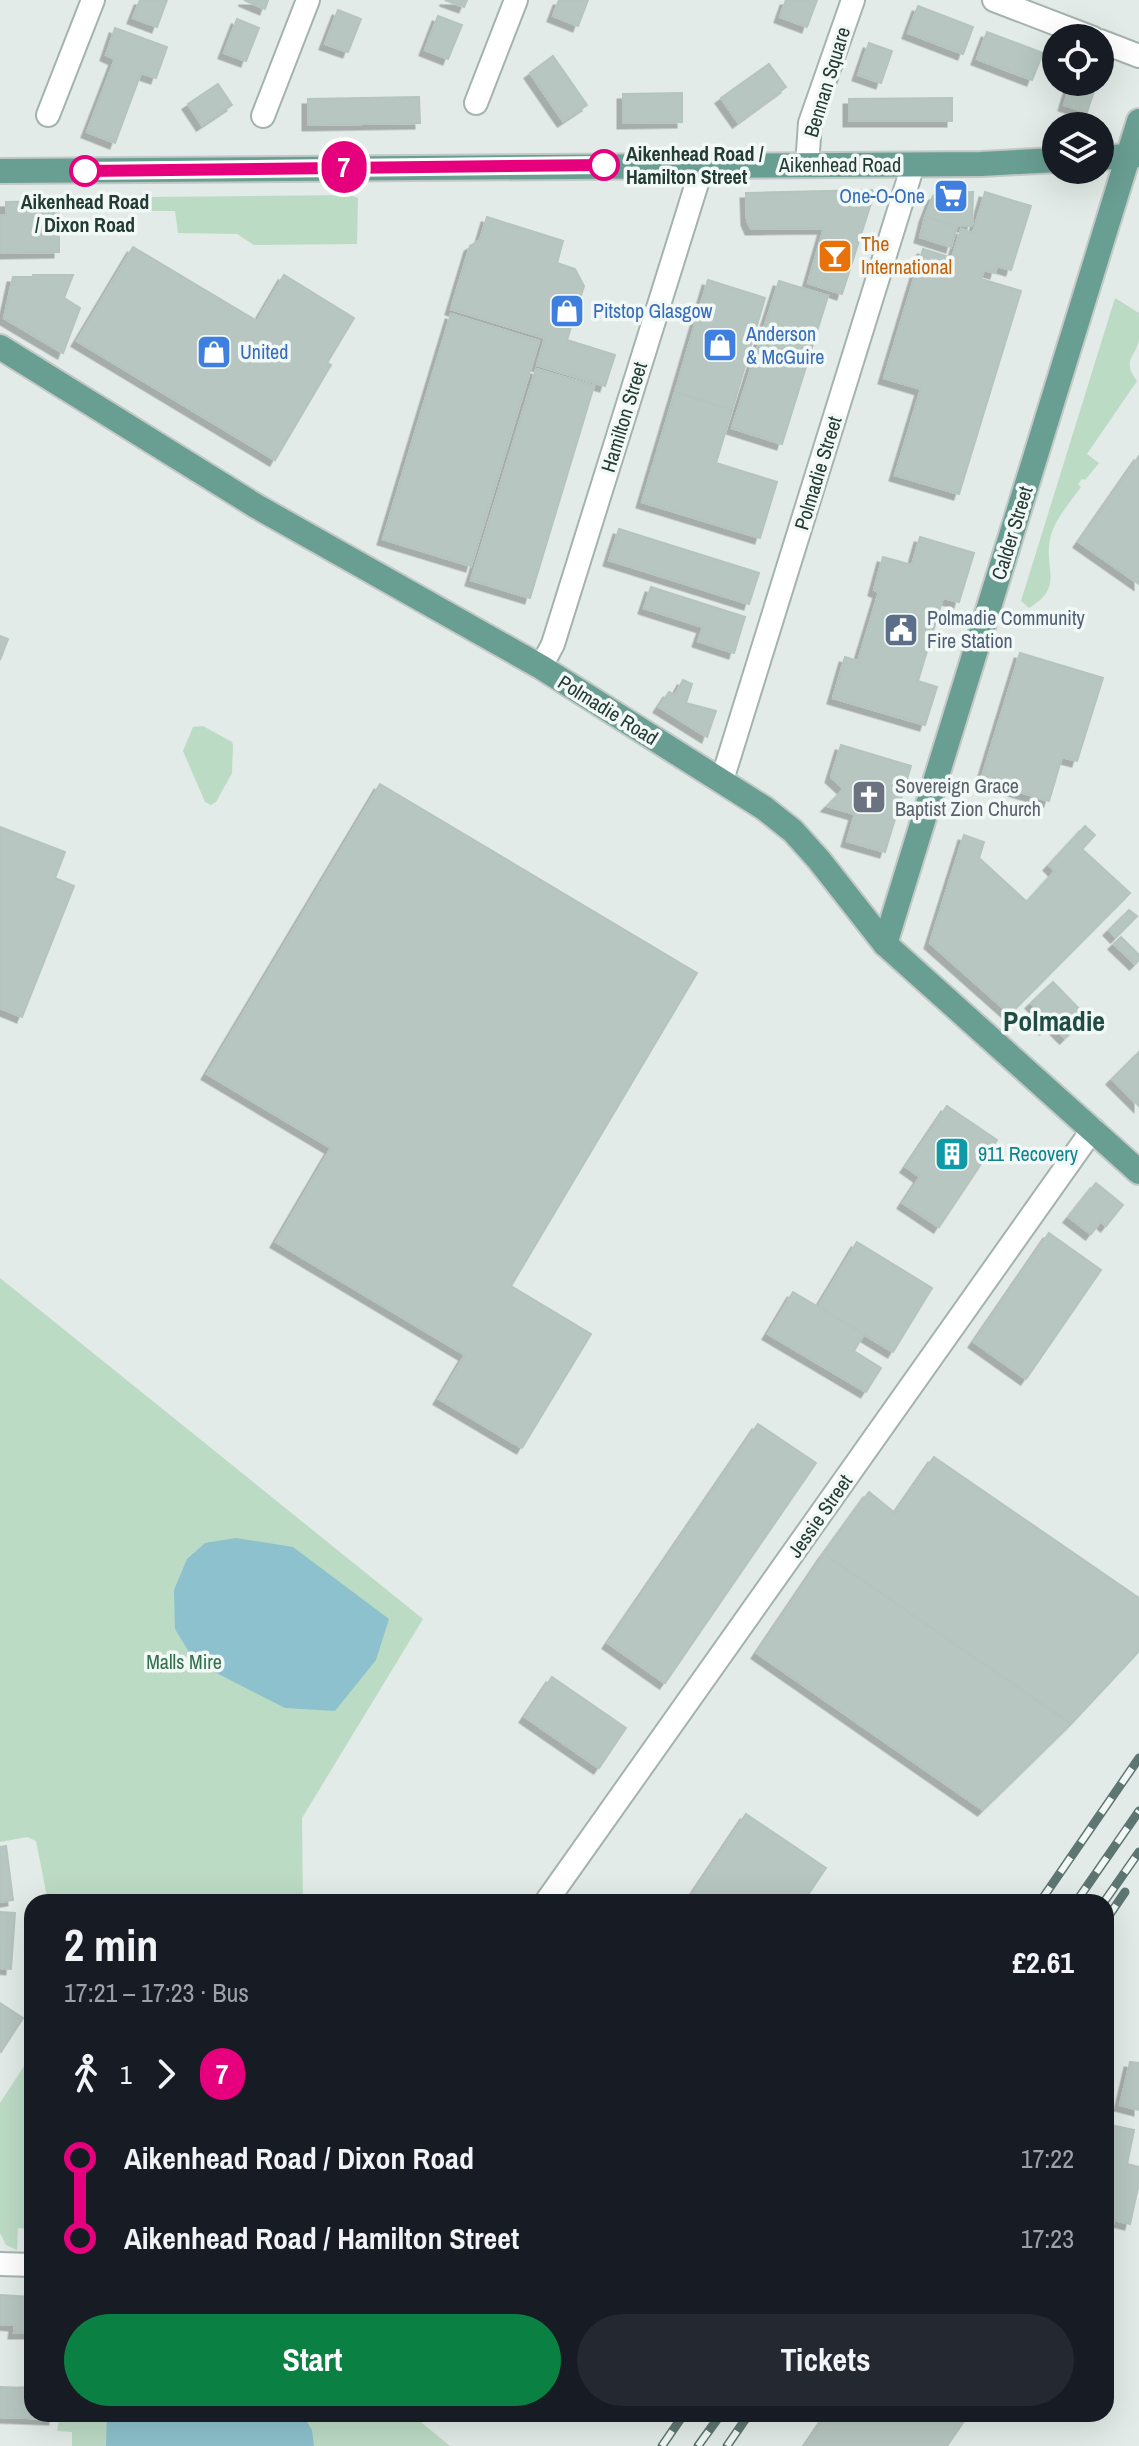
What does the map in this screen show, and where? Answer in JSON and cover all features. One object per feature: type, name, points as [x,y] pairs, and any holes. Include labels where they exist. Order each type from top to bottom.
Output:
[{"type":"main road","name":"Calder Street","points":[[885,944],[1134,156],[1139,121]]},
{"type":"main road","points":[[1114,157],[1134,156]]},
{"type":"main road","name":"Aikenhead Road","points":[[0,171],[913,165],[1042,160]]},
{"type":"main road","name":"Polmadie Road","points":[[0,347],[256,506],[541,667],[722,780],[793,831],[885,944],[1139,1172]]},
{"type":"street","points":[[48,115],[93,0]]},
{"type":"street","points":[[263,116],[308,0]]},
{"type":"street","points":[[476,103],[516,0]]},
{"type":"street","name":"Bennan Square","points":[[807,165],[810,123],[853,0]]},
{"type":"street","points":[[994,0],[1057,24]]},
{"type":"street","points":[[1114,46],[1139,56]]},
{"type":"street","name":"Hamilton Street","points":[[541,667],[553,644],[703,164]]},
{"type":"street","name":"Polmadie Street","points":[[722,780],[913,165]]},
{"type":"street","name":"Jessie Street","points":[[552,1894],[1093,1129]]},
{"type":"street","points":[[0,2264],[24,2265]]},
{"type":"green space","points":[[350,195],[358,198],[357,244],[254,245],[237,234],[178,233],[175,211],[140,211],[148,197]]},
{"type":"green space","points":[[1115,298],[1139,313],[1139,340],[1130,363],[1137,381],[1087,454],[1099,463],[1078,484],[1081,487],[1053,529],[1049,547],[1050,584],[1040,600],[1029,608],[1021,601]]},
{"type":"green space","points":[[203,726],[233,745],[232,773],[216,802],[211,805],[205,802],[183,751],[193,727]]},
{"type":"green space","name":"Malls Mire","points":[[0,1278],[423,1619],[302,1818],[303,1894],[46,1894],[36,1841],[27,1837],[0,1842]]},
{"type":"green space","points":[[24,2066],[24,2228],[18,2228],[17,2250],[6,2245],[0,2233],[0,2103]]},
{"type":"green space","points":[[59,2422],[421,2422],[450,2446],[72,2446],[72,2432],[57,2431]]},
{"type":"water","points":[[236,1538],[293,1547],[389,1619],[376,1660],[335,1711],[285,1708],[195,1662],[175,1629],[174,1590],[187,1559],[205,1543]]},
{"type":"water","points":[[107,2422],[307,2422],[312,2430],[314,2446],[106,2446]]},
{"type":"building","points":[[140,0],[167,0],[157,27],[133,18]]},
{"type":"building","points":[[244,0],[268,0],[265,9]]},
{"type":"building","points":[[445,0],[467,0],[464,7]]},
{"type":"building","points":[[559,0],[588,0],[578,26],[553,16]]},
{"type":"building","points":[[786,0],[817,0],[807,27],[780,17]]},
{"type":"building","points":[[918,6],[973,27],[963,54],[908,33]]},
{"type":"building","points":[[338,10],[361,19],[348,52],[325,44]]},
{"type":"building","points":[[438,16],[462,25],[448,59],[425,50]]},
{"type":"building","points":[[237,19],[259,28],[246,61],[224,53]]},
{"type":"building","points":[[115,28],[167,47],[156,78],[141,73],[115,143],[87,132],[115,59],[106,55]]},
{"type":"building","points":[[987,32],[1042,53],[1032,80],[977,59]]},
{"type":"building","points":[[869,43],[892,51],[881,83],[858,75]]},
{"type":"building","points":[[553,56],[587,105],[563,121],[530,73]]},
{"type":"building","points":[[769,64],[786,87],[738,122],[721,98]]},
{"type":"building","points":[[218,84],[232,105],[202,125],[188,104]]},
{"type":"building","points":[[682,93],[682,122],[623,123],[623,94]]},
{"type":"building","points":[[1067,96],[1092,96],[1087,112],[1064,105]]},
{"type":"building","points":[[419,97],[420,123],[308,125],[308,99]]},
{"type":"building","points":[[952,98],[952,121],[849,121],[849,99]]},
{"type":"building","name":"The International","points":[[872,190],[874,194],[842,294],[808,283],[824,228],[751,229],[747,220],[746,193]]},
{"type":"building","points":[[973,192],[972,226],[957,226],[925,217],[933,196]]},
{"type":"building","points":[[985,192],[1031,206],[1011,270],[997,266],[995,273],[984,270],[981,279],[1021,291],[959,494],[895,475],[921,389],[884,378],[923,249],[952,258],[961,229],[973,233]]},
{"type":"building","points":[[59,201],[59,252],[0,253],[0,215],[6,215],[6,202]]},
{"type":"building","points":[[487,217],[563,241],[557,263],[575,269],[584,286],[567,340],[615,355],[605,386],[537,365],[545,338],[451,309],[470,246],[480,240]]},
{"type":"building","points":[[925,217],[957,226],[951,247],[920,237]]},
{"type":"building","name":"United","points":[[133,247],[257,321],[284,275],[354,318],[327,363],[331,365],[275,460],[77,341]]},
{"type":"building","points":[[73,275],[64,298],[80,308],[63,353],[4,318],[13,277]]},
{"type":"building","name":"Anderson & McGuire","points":[[708,280],[765,298],[732,410],[675,392]]},
{"type":"building","points":[[779,281],[828,296],[782,444],[732,428]]},
{"type":"building","points":[[451,314],[539,341],[471,566],[383,539]]},
{"type":"building","points":[[536,369],[594,386],[530,598],[471,580]]},
{"type":"building","points":[[675,392],[732,410],[716,463],[777,482],[760,538],[642,502]]},
{"type":"building","points":[[1139,456],[1139,584],[1079,542]]},
{"type":"building","points":[[619,529],[759,573],[749,604],[609,560]]},
{"type":"building","name":"Polmadie Community Fire Station","points":[[920,537],[974,553],[959,602],[943,598],[918,681],[937,687],[925,725],[833,698],[845,657],[858,661],[879,592],[874,590],[883,557],[912,565]]},
{"type":"building","points":[[651,587],[745,617],[734,653],[698,641],[703,627],[644,608]]},
{"type":"building","points":[[0,636],[8,639],[0,660]]},
{"type":"building","points":[[1020,653],[1103,678],[1077,761],[1062,757],[1049,801],[981,780]]},
{"type":"building","points":[[683,680],[692,684],[686,703],[716,711],[707,737],[659,707],[669,692],[675,695]]},
{"type":"building","name":"Sovereign Grace Baptist Zion Church","points":[[841,745],[911,766],[885,852],[847,841],[855,814],[827,806],[844,789],[831,777]]},
{"type":"building","points":[[380,784],[697,973],[511,1286],[591,1334],[522,1448],[439,1399],[465,1355],[276,1242],[331,1148],[207,1074]]},
{"type":"building","points":[[1085,826],[1095,835],[1082,849],[1130,893],[1010,1014],[930,943],[964,835],[984,842],[979,858],[1027,902],[1055,871],[1049,865]]},
{"type":"building","points":[[0,827],[65,852],[55,878],[74,886],[22,1017],[0,1008]]},
{"type":"building","points":[[1129,910],[1137,916],[1116,937],[1109,930]]},
{"type":"building","points":[[1121,937],[1139,955],[1135,964],[1114,944]]},
{"type":"building","points":[[1053,982],[1087,1017],[1065,1038],[1051,1024],[1045,1029],[1039,1023],[1045,1017],[1031,1003]]},
{"type":"building","points":[[1139,1052],[1139,1106],[1112,1079]]},
{"type":"building","name":"911 Recovery","points":[[947,1106],[997,1140],[939,1227],[903,1203],[920,1177],[906,1167]]},
{"type":"building","points":[[1096,1183],[1123,1205],[1106,1226],[1101,1221],[1091,1234],[1069,1217]]},
{"type":"building","points":[[1049,1233],[1101,1270],[1026,1379],[974,1342]]},
{"type":"building","points":[[857,1242],[932,1288],[893,1352],[818,1307]]},
{"type":"building","points":[[793,1292],[864,1334],[854,1351],[881,1368],[866,1392],[768,1334]]},
{"type":"building","points":[[758,1424],[816,1463],[665,1683],[608,1643]]},
{"type":"building","points":[[934,1457],[1139,1598],[1139,1651],[1071,1724],[824,1554],[869,1492],[895,1513]]},
{"type":"building","points":[[824,1554],[1071,1724],[983,1810],[757,1653]]},
{"type":"building","points":[[552,1677],[626,1728],[599,1768],[525,1717]]},
{"type":"building","points":[[746,1814],[826,1868],[808,1894],[692,1894]]},
{"type":"building","points":[[6,1846],[13,1900],[0,1902],[0,1847]]},
{"type":"building","points":[[0,1912],[15,1913],[11,1969],[0,1968]]},
{"type":"building","points":[[0,2003],[23,2018],[1,2052],[0,2051]]},
{"type":"building","points":[[1130,2062],[1139,2063],[1139,2110],[1120,2105]]},
{"type":"building","points":[[1114,2126],[1134,2130],[1127,2164],[1139,2167],[1139,2183],[1130,2224],[1114,2220]]},
{"type":"building","points":[[0,2295],[24,2296],[24,2333],[14,2333],[15,2325],[0,2324]]},
{"type":"building","points":[[0,2387],[24,2388],[24,2418],[0,2417]]},
{"type":"building","points":[[822,2422],[964,2422],[947,2446],[805,2446]]},
{"type":"railway","points":[[1046,1894],[1139,1758]]},
{"type":"railway","points":[[1082,1894],[1139,1811]]},
{"type":"railway","points":[[1110,1894],[1139,1852]]},
{"type":"railway","points":[[1114,1908],[1125,1892]]},
{"type":"railway","points":[[662,2446],[678,2422]]},
{"type":"railway","points":[[698,2446],[715,2422]]},
{"type":"railway","points":[[727,2446],[744,2422]]},
{"type":"bus line","name":"7","points":[[85,171],[604,165]]},
{"type":"place","name":"Aikenhead Road / Hamilton Street","points":[[604,165]]},
{"type":"place","name":"Aikenhead Road / Dixon Road","points":[[85,171]]},
{"type":"place","name":"One-O-One","points":[[951,196]]},
{"type":"place","name":"The International","points":[[835,256]]},
{"type":"place","name":"Pitstop Glasgow","points":[[567,311]]},
{"type":"place","name":"Anderson & McGuire","points":[[720,345]]},
{"type":"place","name":"United","points":[[214,352]]},
{"type":"place","name":"Polmadie Community Fire Station","points":[[901,630]]},
{"type":"place","name":"Sovereign Grace Baptist Zion Church","points":[[869,797]]},
{"type":"place","name":"911 Recovery","points":[[952,1154]]},
{"type":"district","name":"Polmadie","points":[[1054,1021]]}]
